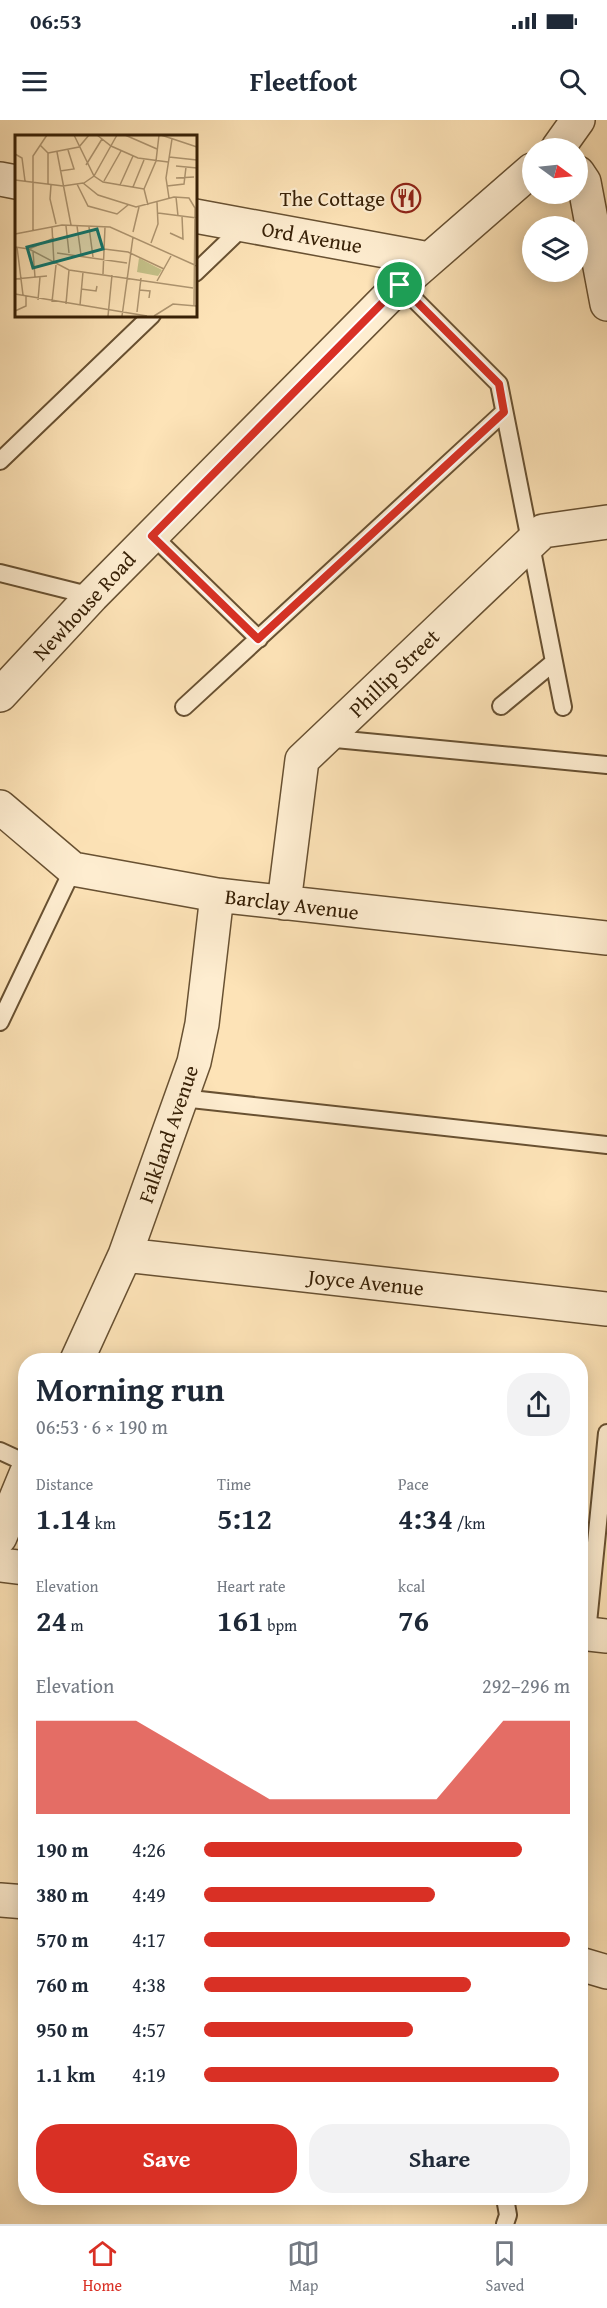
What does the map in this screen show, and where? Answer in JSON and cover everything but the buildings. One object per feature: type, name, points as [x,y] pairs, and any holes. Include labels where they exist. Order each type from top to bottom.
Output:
[{"type":"street","points":[[571,138],[578,120]]},
{"type":"street","points":[[0,179],[15,182]]},
{"type":"street","name":"Newhouse Road","points":[[0,695],[92,596],[400,285],[522,179]]},
{"type":"street","points":[[588,198],[602,254],[607,304]]},
{"type":"street","name":"Ord Avenue","points":[[196,216],[429,259]]},
{"type":"street","name":"Phillip Street","points":[[284,903],[302,760],[543,531],[607,522]]},
{"type":"street","points":[[0,807],[73,869]]},
{"type":"street","name":"Barclay Avenue","points":[[73,869],[217,895],[607,938]]},
{"type":"street","name":"Falkland Avenue","points":[[80,1353],[124,1255],[182,1098],[202,1024],[217,895]]},
{"type":"street","name":"Joyce Avenue","points":[[124,1255],[607,1309]]},
{"type":"street","points":[[0,1537],[18,1493]]},
{"type":"street","points":[[0,1565],[18,1567]]},
{"type":"street","points":[[0,1900],[18,1901]]},
{"type":"street","points":[[588,1966],[607,1972]]},
{"type":"lane","points":[[196,272],[245,225]]},
{"type":"lane","points":[[400,285],[499,384],[563,707]]},
{"type":"lane","points":[[0,462],[151,316]]},
{"type":"lane","points":[[184,707],[504,412]]},
{"type":"lane","points":[[152,536],[258,639]]},
{"type":"lane","points":[[0,573],[92,596]]},
{"type":"lane","points":[[501,706],[554,662]]},
{"type":"lane","points":[[325,738],[607,765]]},
{"type":"lane","points":[[0,1022],[73,869]]},
{"type":"lane","points":[[182,1098],[607,1144]]},
{"type":"lane","points":[[591,1634],[607,1433]]},
{"type":"lane","points":[[0,1451],[18,1459]]},
{"type":"lane","points":[[505,2224],[508,2215],[506,2205]]},
{"type":"place","name":"The Cottage","points":[[406,198]]},
{"type":"route","points":[[400,285],[499,384],[504,412],[258,639],[152,536],[400,285]]}]
